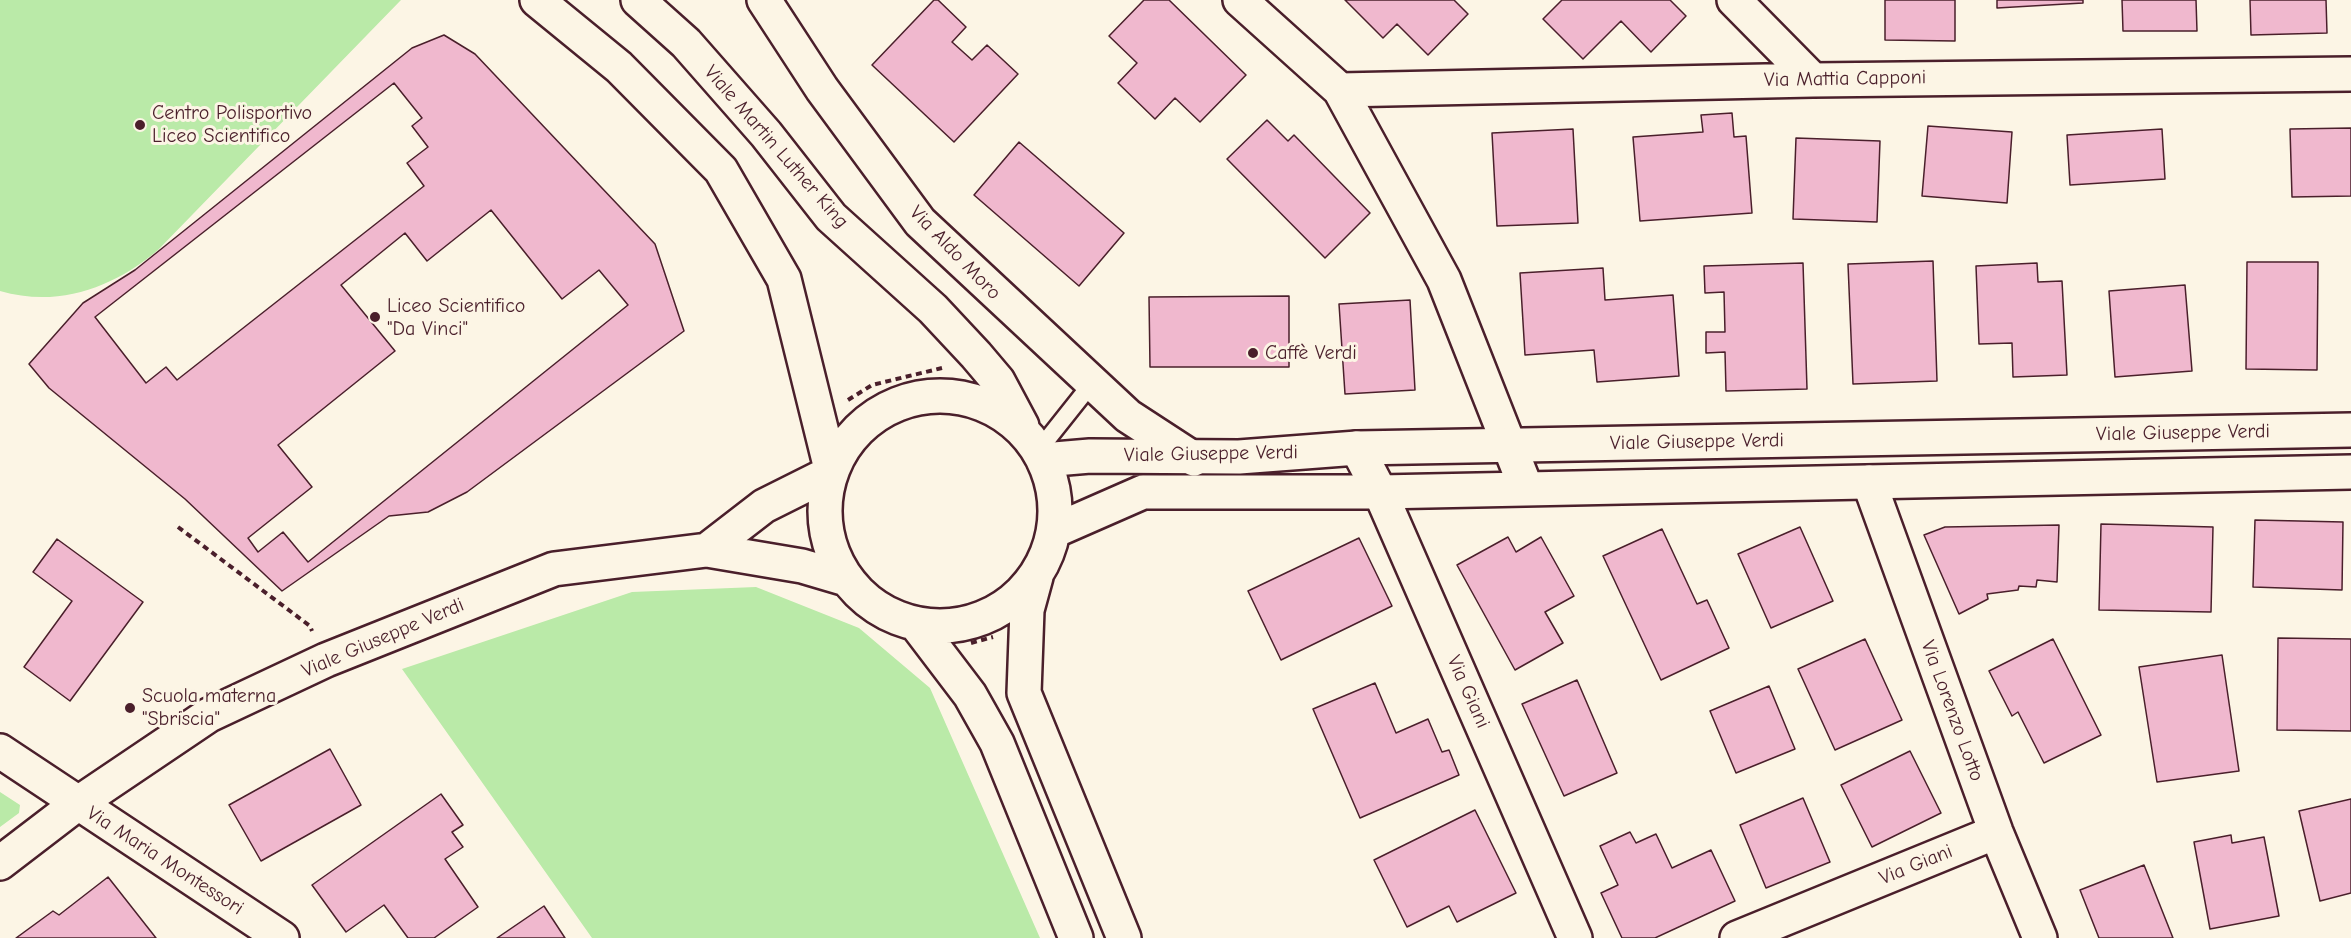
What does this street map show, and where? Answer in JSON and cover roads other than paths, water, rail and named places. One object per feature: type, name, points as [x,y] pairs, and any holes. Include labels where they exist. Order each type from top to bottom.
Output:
[{"type":"street","points":[[537,0],[618,67],[721,170],[784,279],[831,471]]},
{"type":"street","points":[[567,0],[618,67]]},
{"type":"street","name":"Viale Martin Luther King","points":[[638,0],[686,43],[766,134],[831,217],[933,309],[976,355],[998,381],[1036,448]]},
{"type":"street","name":"Via Aldo Moro","points":[[764,0],[822,89],[920,222],[1128,416],[1194,459]]},
{"type":"street","points":[[1240,0],[1340,90],[1444,280],[1526,488]]},
{"type":"street","points":[[1734,0],[1813,80]]},
{"type":"street","name":"Via Mattia Capponi","points":[[1340,90],[1813,80],[2351,74]]},
{"type":"street","points":[[1036,577],[1012,602],[983,619],[950,627],[916,624],[881,610],[865,600],[846,579],[829,546],[824,510],[831,471],[851,435],[882,410],[918,397],[957,396],[994,409],[1036,448],[1052,483],[1056,507],[1054,531],[1047,555],[1036,577],[1027,610],[1024,693],[1124,938]]},
{"type":"street","name":"Viale Giuseppe Verdi","points":[[1036,448],[1090,456],[1194,459],[1357,448],[2351,430]]},
{"type":"street","name":"Via Giani","points":[[1357,448],[1380,492],[1575,938]]},
{"type":"street","points":[[707,550],[764,506],[831,471]]},
{"type":"street","name":"Viale Giuseppe Verdi","points":[[1054,531],[1143,492],[1380,492],[2351,472]]},
{"type":"street","name":"Via Lorenzo Lotto","points":[[1869,482],[1996,832],[2040,938]]},
{"type":"street","name":"Viale Giuseppe Verdi","points":[[0,863],[77,804],[209,716],[326,660],[554,569],[707,550],[802,566],[846,579]]},
{"type":"street","points":[[916,624],[970,695],[997,743],[1076,938]]},
{"type":"street","name":"Via Maria Montessori","points":[[0,751],[282,938]]},
{"type":"street","name":"Via Giani","points":[[1737,938],[1996,832]]},
{"type":"lane","points":[[1036,448],[1092,383]]},
{"type":"place","name":"Centro Polisportivo Liceo Scientifico","points":[[140,125]]},
{"type":"place","name":"Liceo Scientifico \"Da Vinci\"","points":[[375,317]]},
{"type":"place","name":"Caffè Verdi","points":[[1253,353]]},
{"type":"place","name":"Scuola materna \"Sbriscia\"","points":[[130,708]]}]
